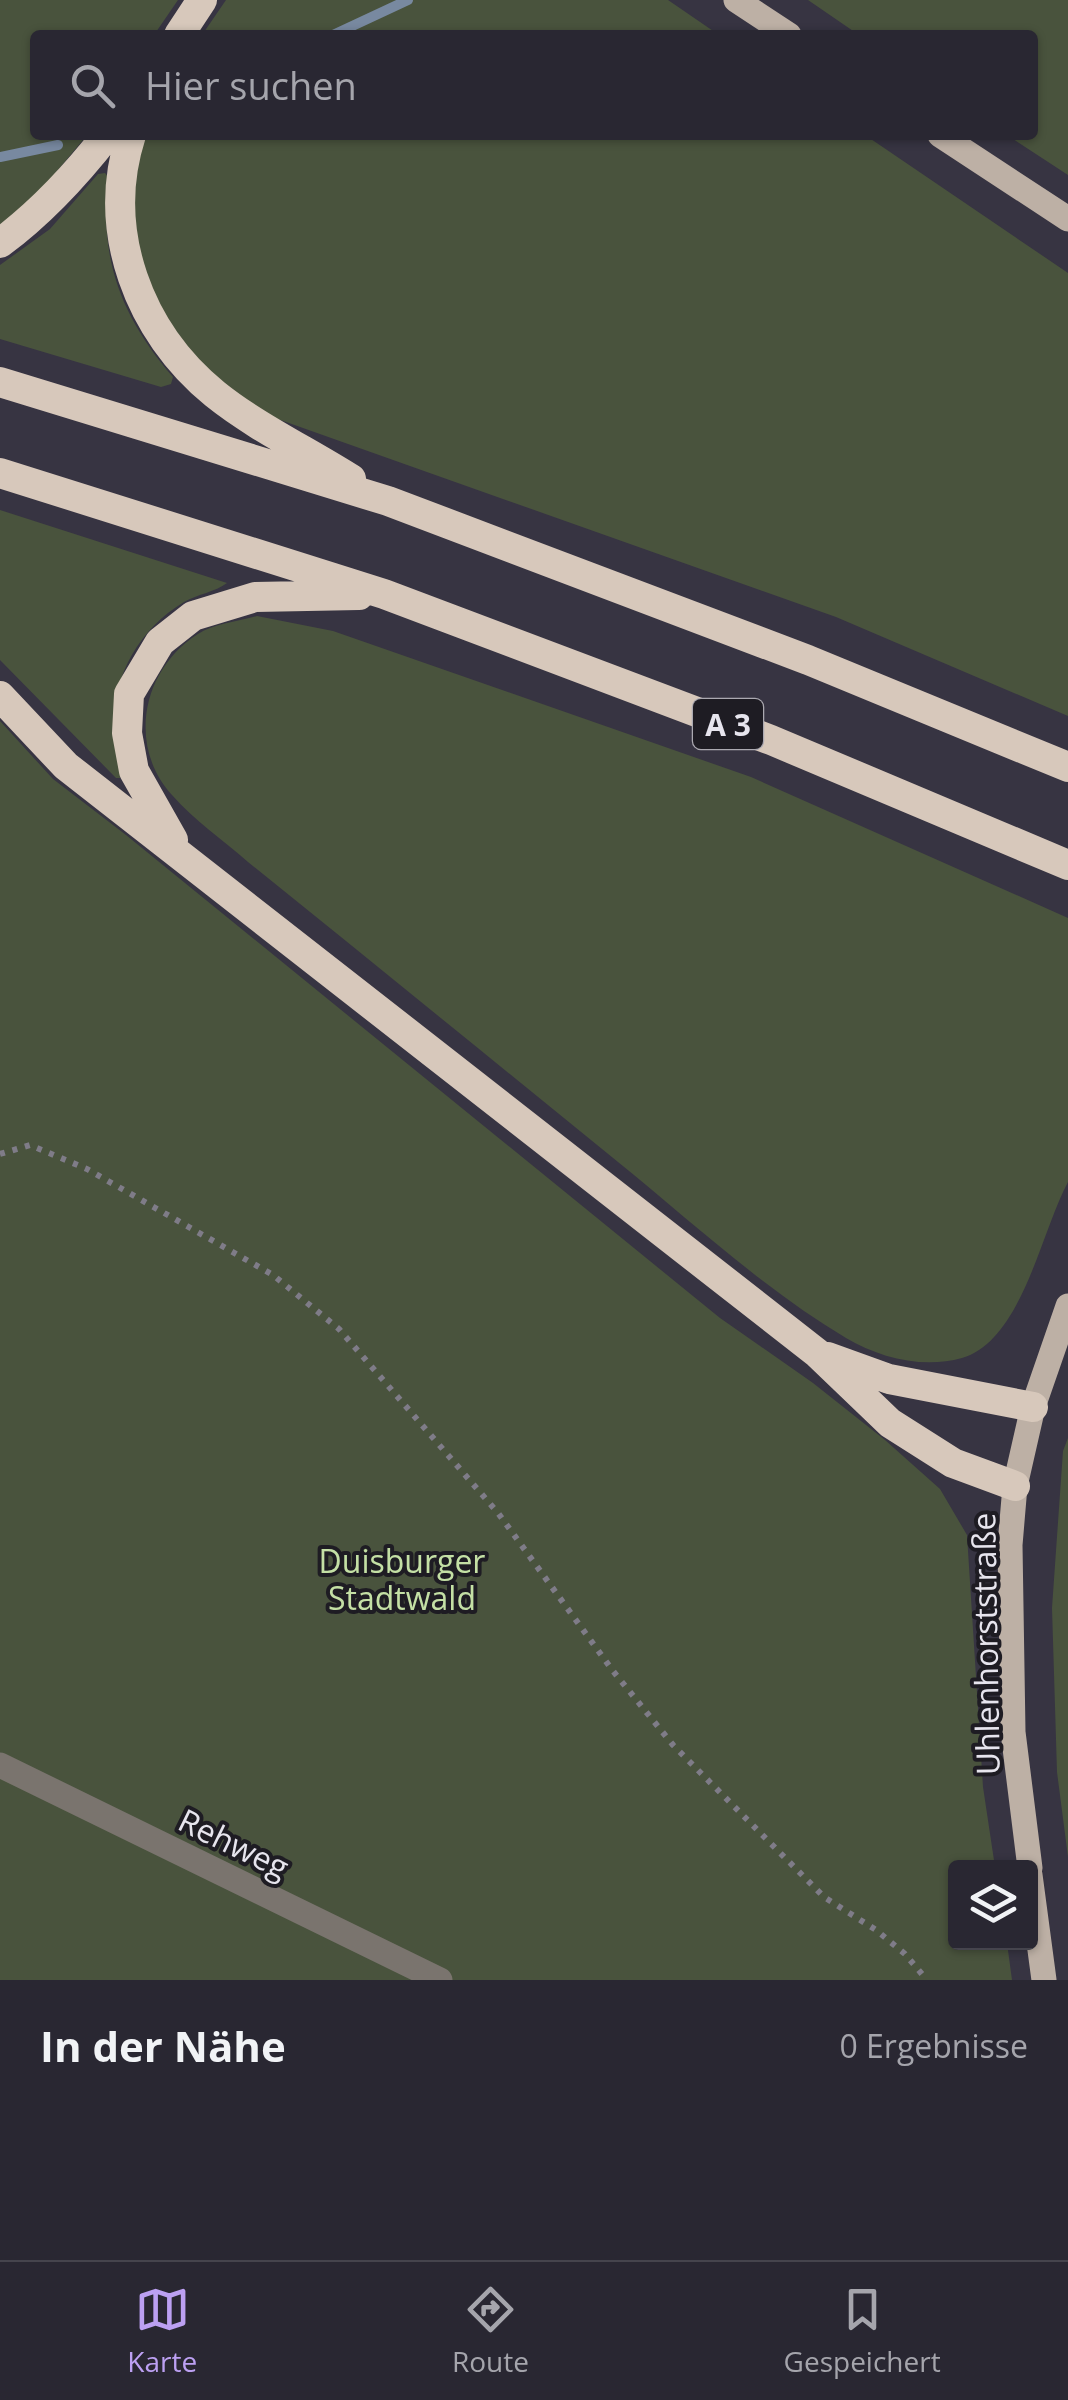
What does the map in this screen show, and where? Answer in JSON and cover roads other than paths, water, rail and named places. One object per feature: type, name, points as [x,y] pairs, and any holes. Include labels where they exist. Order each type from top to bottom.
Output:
[{"type":"highway","points":[[182,30],[202,0]]},
{"type":"highway","points":[[0,243],[33,218],[103,140]]},
{"type":"highway","points":[[130,140],[121,199],[122,244],[135,291],[170,348],[215,394],[388,501]]},
{"type":"highway","points":[[0,382],[388,501],[808,660],[1068,768]]},
{"type":"highway","name":"A 3","points":[[0,472],[384,594],[771,740],[1068,865]]},
{"type":"highway","points":[[179,852],[134,772],[127,732],[129,694],[160,642],[193,616],[255,597],[384,594]]},
{"type":"highway","points":[[0,696],[66,766],[817,1354],[890,1423],[953,1463],[1015,1486]]},
{"type":"highway","points":[[817,1354],[889,1379],[1033,1407]]},
{"type":"main road","points":[[736,0],[781,30]]},
{"type":"main road","points":[[948,140],[1068,220]]},
{"type":"main road","name":"Uhlenhorststraße","points":[[1029,1860],[1013,1732],[1010,1545],[1015,1486],[1033,1407],[1068,1306]]},
{"type":"main road","name":"Uhlenhorststraße","points":[[1038,1933],[1044,1980]]},
{"type":"lane","name":"Rehweg","points":[[0,1765],[440,1980]]},
{"type":"waterway","points":[[344,30],[408,0]]},
{"type":"waterway","points":[[0,157],[58,145]]},
{"type":"park label","name":"Duisburger Stadtwald","points":[[402,1578]]}]
